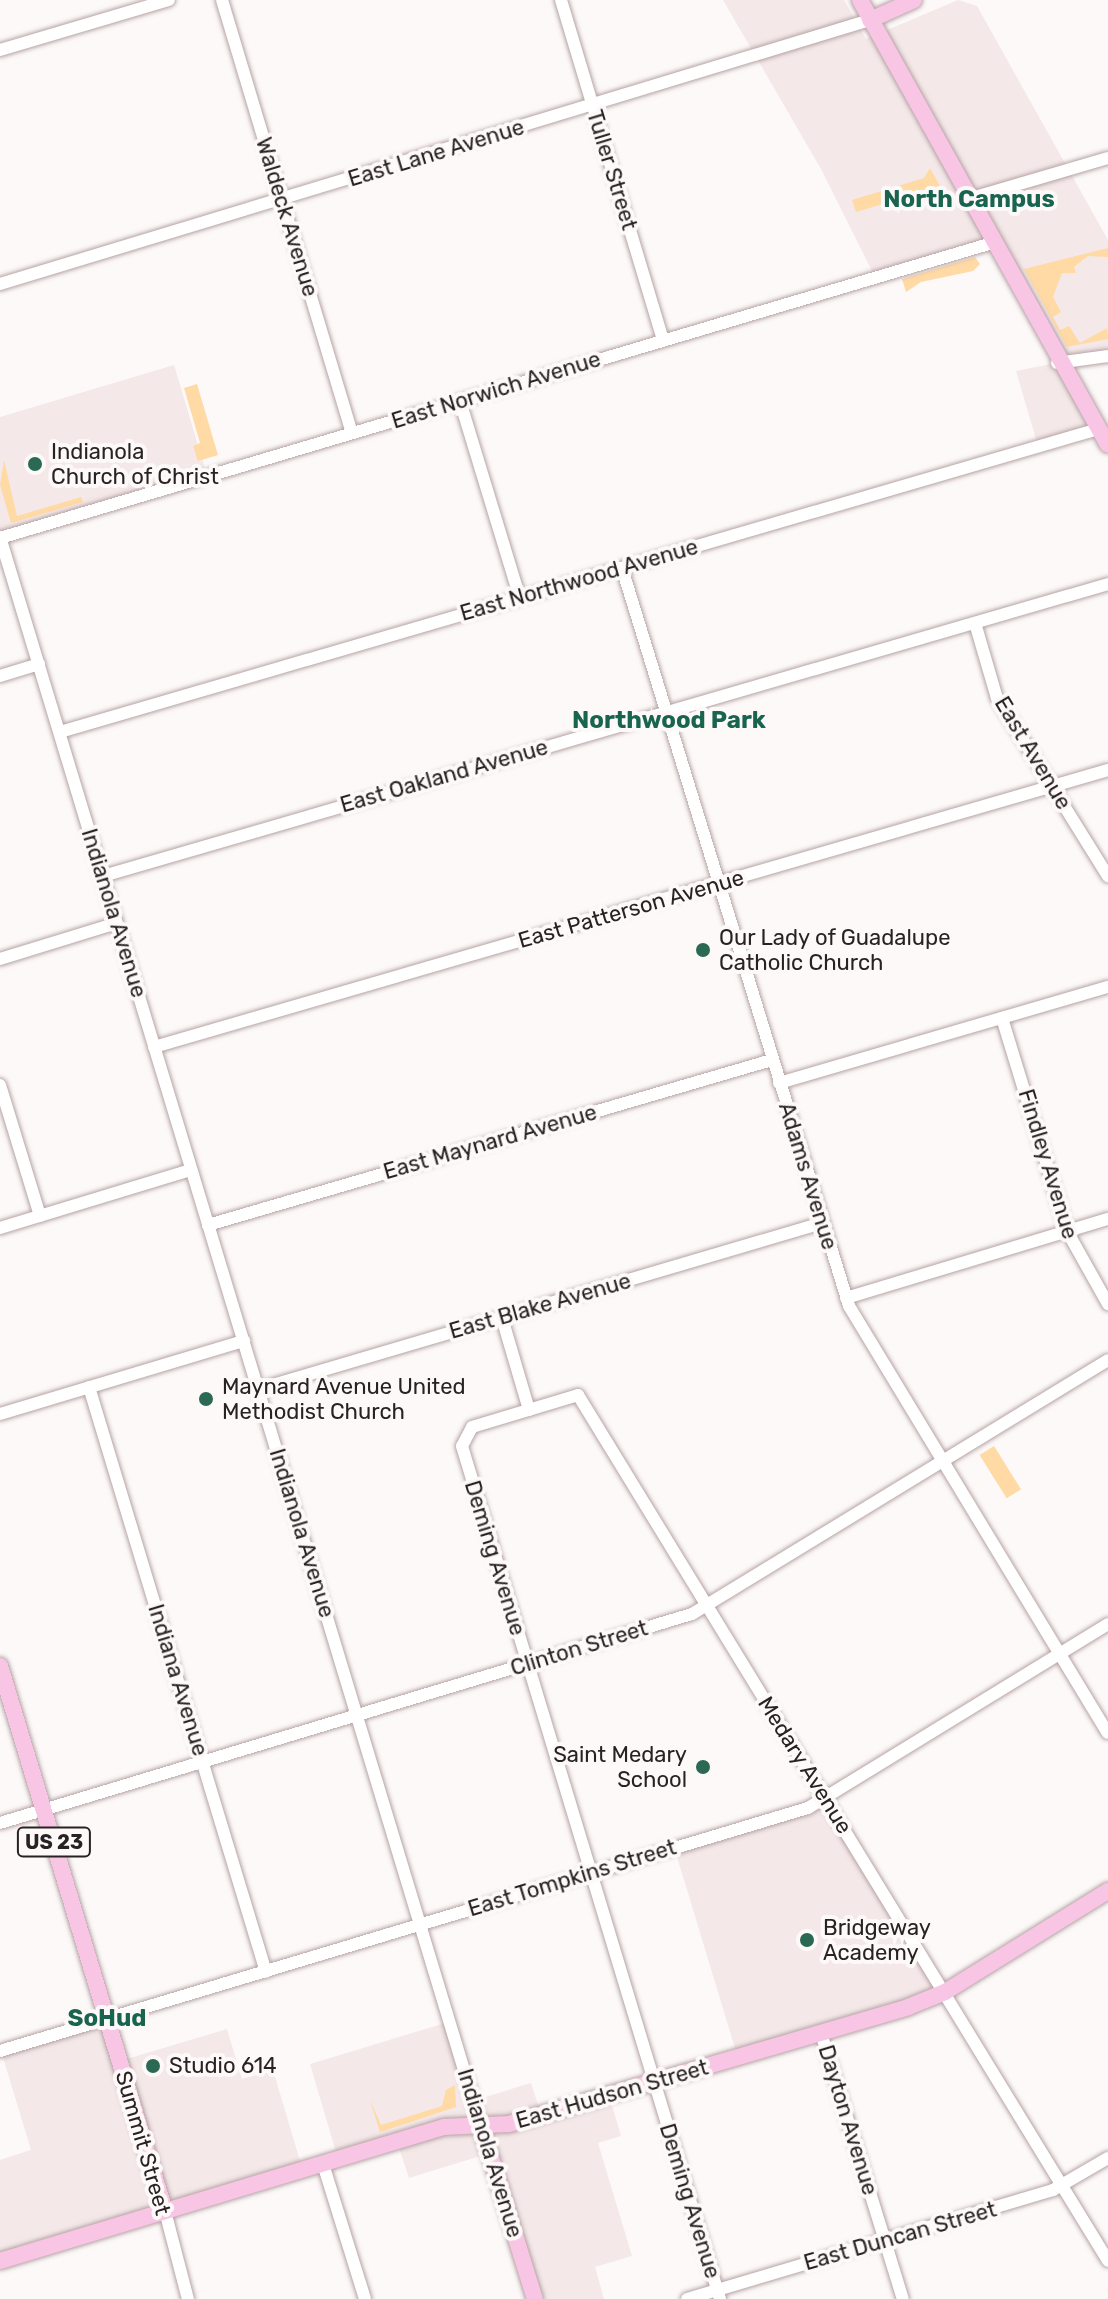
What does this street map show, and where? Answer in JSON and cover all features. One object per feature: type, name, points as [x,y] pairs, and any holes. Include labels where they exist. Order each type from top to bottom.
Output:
[{"type":"main road","points":[[860,0],[1057,363],[1108,445]]},
{"type":"main road","points":[[870,20],[914,0]]},
{"type":"main road","name":"Summit Street","points":[[0,1666],[165,2211]]},
{"type":"main road","name":"East Hudson Street","points":[[0,2261],[444,2127],[509,2124],[821,2033],[945,1992],[1108,1891]]},
{"type":"main road","name":"Indianola Avenue","points":[[481,2126],[535,2299]]},
{"type":"street","points":[[0,50],[169,0]]},
{"type":"street","name":"Waldeck Avenue","points":[[222,0],[352,433]]},
{"type":"street","name":"Tuller Street","points":[[561,0],[663,340]]},
{"type":"street","name":"East Lane Avenue","points":[[0,284],[870,20]]},
{"type":"street","points":[[968,199],[1108,158]]},
{"type":"street","name":"East Norwich Avenue","points":[[0,538],[992,243]]},
{"type":"street","points":[[1057,363],[1108,356]]},
{"type":"street","points":[[460,401],[520,598]]},
{"type":"street","name":"East Northwood Avenue","points":[[60,732],[1098,429]]},
{"type":"street","name":"Indianola Avenue","points":[[0,538],[481,2126]]},
{"type":"street","name":"Adams Avenue","points":[[622,568],[847,1302],[1108,1733]]},
{"type":"street","name":"East Oakland Avenue","points":[[103,876],[1108,584]]},
{"type":"street","name":"East Avenue","points":[[975,623],[997,698],[1108,876]]},
{"type":"street","points":[[0,676],[39,664]]},
{"type":"street","name":"East Patterson Avenue","points":[[154,1047],[1108,770]]},
{"type":"street","points":[[0,959],[117,923]]},
{"type":"street","points":[[779,1083],[1108,987]]},
{"type":"street","name":"Findley Avenue","points":[[1002,1018],[1067,1231],[1108,1304]]},
{"type":"street","name":"East Maynard Avenue","points":[[208,1225],[772,1060]]},
{"type":"street","points":[[0,1085],[40,1216]]},
{"type":"street","points":[[0,1228],[191,1170]]},
{"type":"street","points":[[847,1302],[1108,1219]]},
{"type":"street","name":"East Blake Avenue","points":[[259,1389],[822,1223]]},
{"type":"street","points":[[502,1318],[529,1410]]},
{"type":"street","points":[[0,1414],[244,1341]]},
{"type":"street","name":"Clinton Street","points":[[0,1823],[708,1607],[1108,1360]]},
{"type":"street","name":"Indiana Avenue","points":[[89,1387],[266,1972]]},
{"type":"street","name":"Medary Avenue","points":[[529,1410],[578,1395],[1108,2261]]},
{"type":"street","name":"Deming Avenue","points":[[529,1410],[472,1427],[462,1446],[718,2294]]},
{"type":"street","name":"East Tompkins Street","points":[[0,2051],[266,1972],[825,1798],[1108,1624]]},
{"type":"street","name":"Dayton Avenue","points":[[821,2033],[903,2299]]},
{"type":"street","name":"East Duncan Street","points":[[687,2299],[718,2294],[1063,2186],[1108,2158]]},
{"type":"street","points":[[323,2164],[365,2299]]},
{"type":"street","name":"Summit Street","points":[[165,2211],[188,2299]]},
{"type":"shaded area","points":[[723,0],[844,0],[866,39],[958,0],[977,6],[1108,240],[1108,356],[1058,363],[1098,429],[1038,446],[1016,371],[1056,363],[992,243],[875,277],[821,169]]},
{"type":"shaded area","points":[[930,168],[944,193],[927,191],[856,212],[852,200],[924,178]]},
{"type":"shaded area","points":[[1108,248],[1108,257],[1088,256],[1074,267],[1076,273],[1062,273],[1053,297],[1061,312],[1053,317],[1060,330],[1069,326],[1080,343],[1107,328],[1108,339],[1067,347],[1024,269]]},
{"type":"shaded area","points":[[975,257],[980,264],[973,271],[921,282],[906,292],[902,279]]},
{"type":"shaded area","points":[[174,365],[207,475],[0,538],[0,417]]},
{"type":"shaded area","points":[[197,384],[218,455],[198,461],[193,446],[200,443],[184,388]]},
{"type":"shaded area","points":[[4,460],[17,516],[81,497],[83,502],[11,523],[0,485]]},
{"type":"shaded area","points":[[994,1446],[1021,1489],[1007,1498],[980,1455]]},
{"type":"shaded area","name":"Bridgeway Academy","points":[[825,1798],[945,1992],[738,2058],[674,1847]]},
{"type":"shaded area","points":[[107,2019],[120,2061],[227,2029],[242,2079],[273,2070],[303,2171],[0,2262],[0,2160],[31,2150],[1,2051]]},
{"type":"shaded area","points":[[452,2021],[476,2100],[531,2083],[541,2114],[609,2095],[621,2136],[598,2143],[632,2256],[595,2267],[604,2299],[535,2299],[490,2153],[409,2178],[397,2142],[338,2159],[310,2064]]},
{"type":"shaded area","points":[[455,2085],[456,2107],[380,2132],[370,2100],[381,2125],[442,2106],[446,2090]]},
{"type":"place","name":"Indianola Church of Christ","points":[[35,464]]},
{"type":"place","name":"Our Lady of Guadalupe Catholic Church","points":[[703,950]]},
{"type":"place","name":"Maynard Avenue United Methodist Church","points":[[206,1399]]},
{"type":"place","name":"Saint Medary School","points":[[703,1767]]},
{"type":"place","name":"Bridgeway Academy","points":[[807,1940]]},
{"type":"place","name":"Studio 614","points":[[153,2066]]},
{"type":"district","name":"North Campus","points":[[969,200]]},
{"type":"district","name":"Northwood Park","points":[[669,721]]},
{"type":"district","name":"SoHud","points":[[107,2019]]}]
